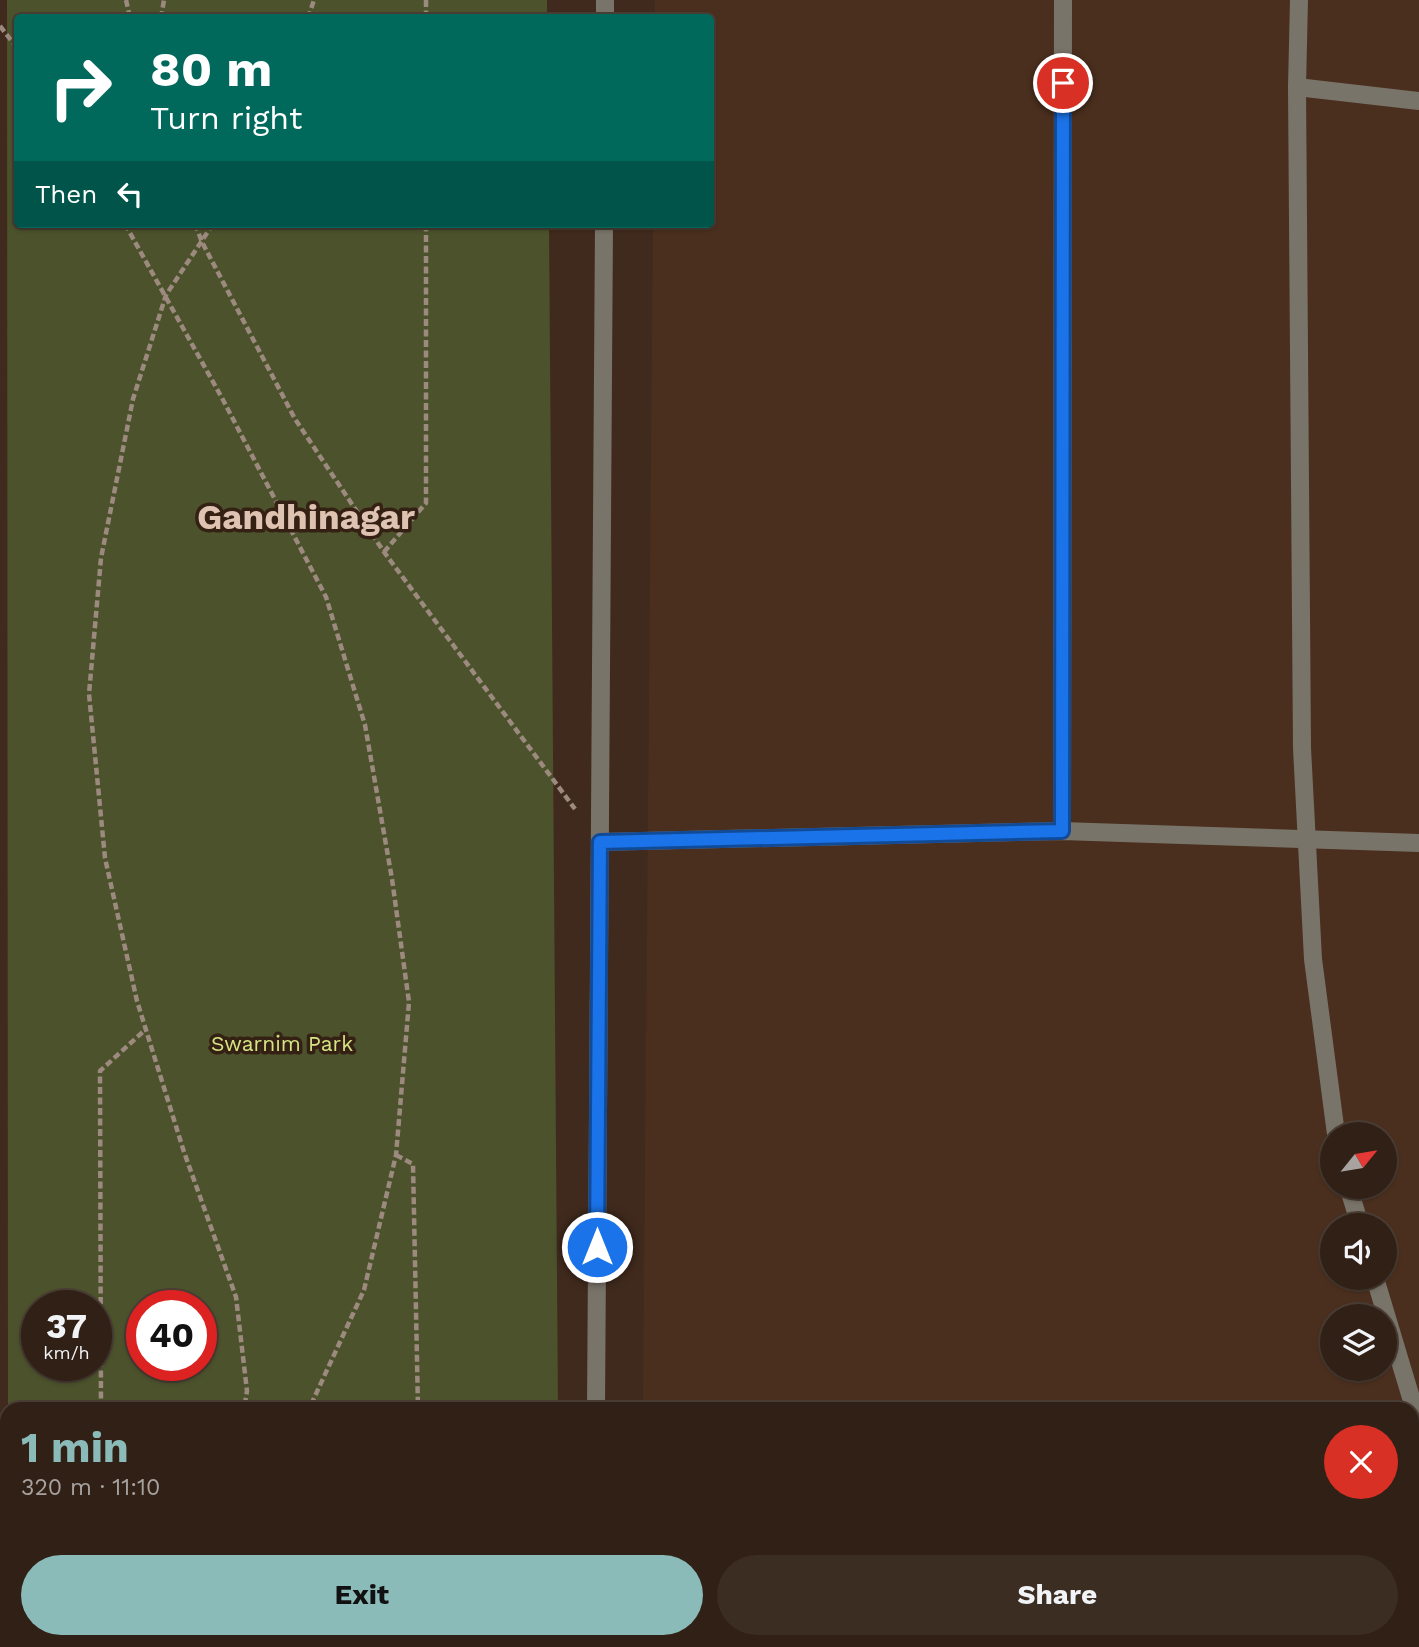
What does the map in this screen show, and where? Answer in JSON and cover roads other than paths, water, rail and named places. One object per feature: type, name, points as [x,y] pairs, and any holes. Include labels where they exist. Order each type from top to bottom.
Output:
[{"type":"street","points":[[1062,831],[1063,0]]},
{"type":"street","points":[[1299,0],[1297,88],[1302,720],[1313,959],[1334,1122]]},
{"type":"street","points":[[1297,88],[1419,101]]},
{"type":"street","points":[[596,1402],[604,228]]},
{"type":"street","points":[[600,842],[1062,831],[1419,843]]},
{"type":"street","points":[[1379,1290],[1412,1402]]},
{"type":"district","name":"Gandhinagar","points":[[306,517]]},
{"type":"park label","name":"Swarnim Park","points":[[282,1043]]}]
